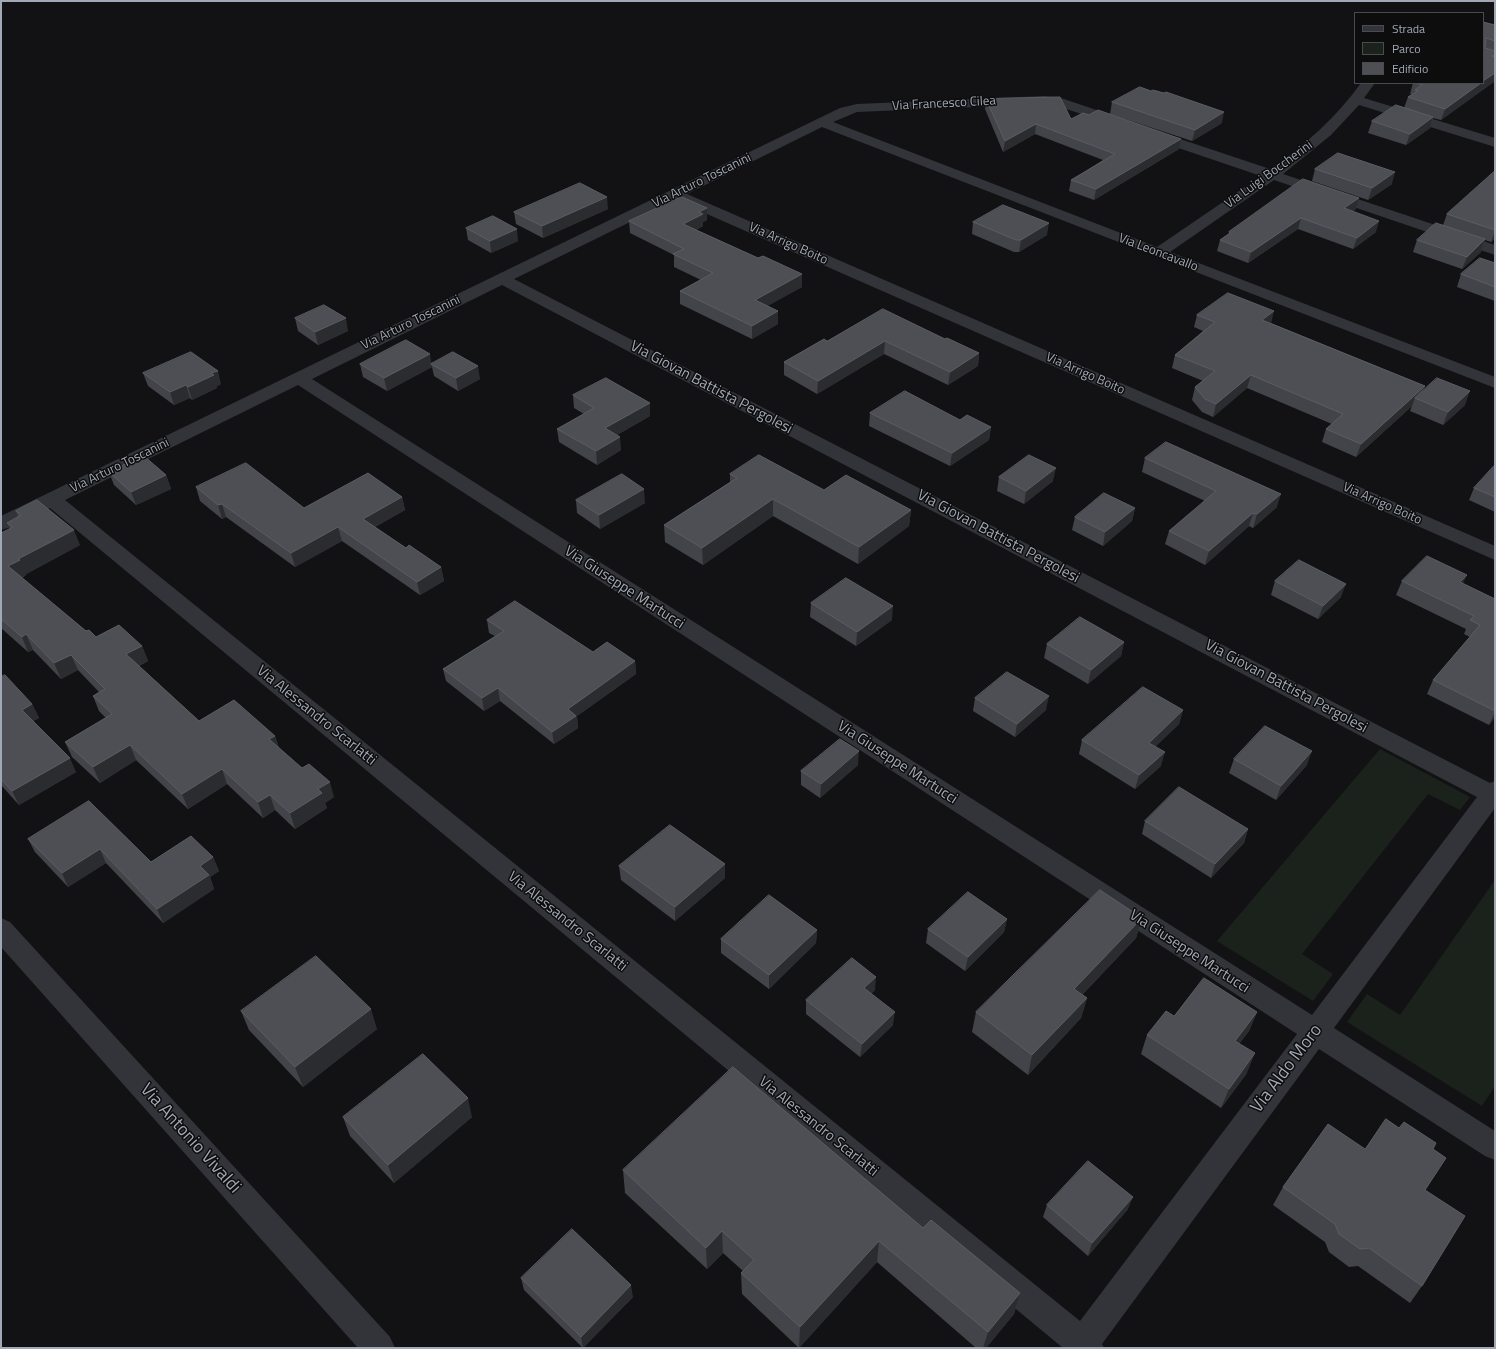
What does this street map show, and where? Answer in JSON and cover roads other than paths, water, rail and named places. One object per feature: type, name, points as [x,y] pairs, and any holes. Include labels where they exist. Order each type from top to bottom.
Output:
[{"type":"street","name":"Via Luigi Boccherini","points":[[1158,253],[1273,175],[1326,133],[1342,118],[1357,100],[1367,84]]},
{"type":"street","name":"Via Francesco Cilea","points":[[821,122],[845,111],[857,108],[1044,100],[1056,101],[1495,250]]},
{"type":"street","points":[[1357,100],[1495,143]]},
{"type":"street","name":"Via Arturo Toscanini","points":[[1,524],[821,122]]},
{"type":"street","name":"Via Leoncavallo","points":[[821,122],[1495,383]]},
{"type":"street","name":"Via Arrigo Boito","points":[[675,194],[1495,554]]},
{"type":"street","name":"Via Giovan Battista Pergolesi","points":[[502,279],[1494,794]]},
{"type":"street","name":"Via Giuseppe Martucci","points":[[299,378],[1495,1147]]},
{"type":"street","name":"Via Alessandro Scarlatti","points":[[51,499],[1084,1347]]},
{"type":"street","name":"Via Aldo Moro","points":[[1084,1347],[1315,1032],[1494,794]]},
{"type":"street","name":"Via Antonio Vivaldi","points":[[1,929],[379,1348]]}]
